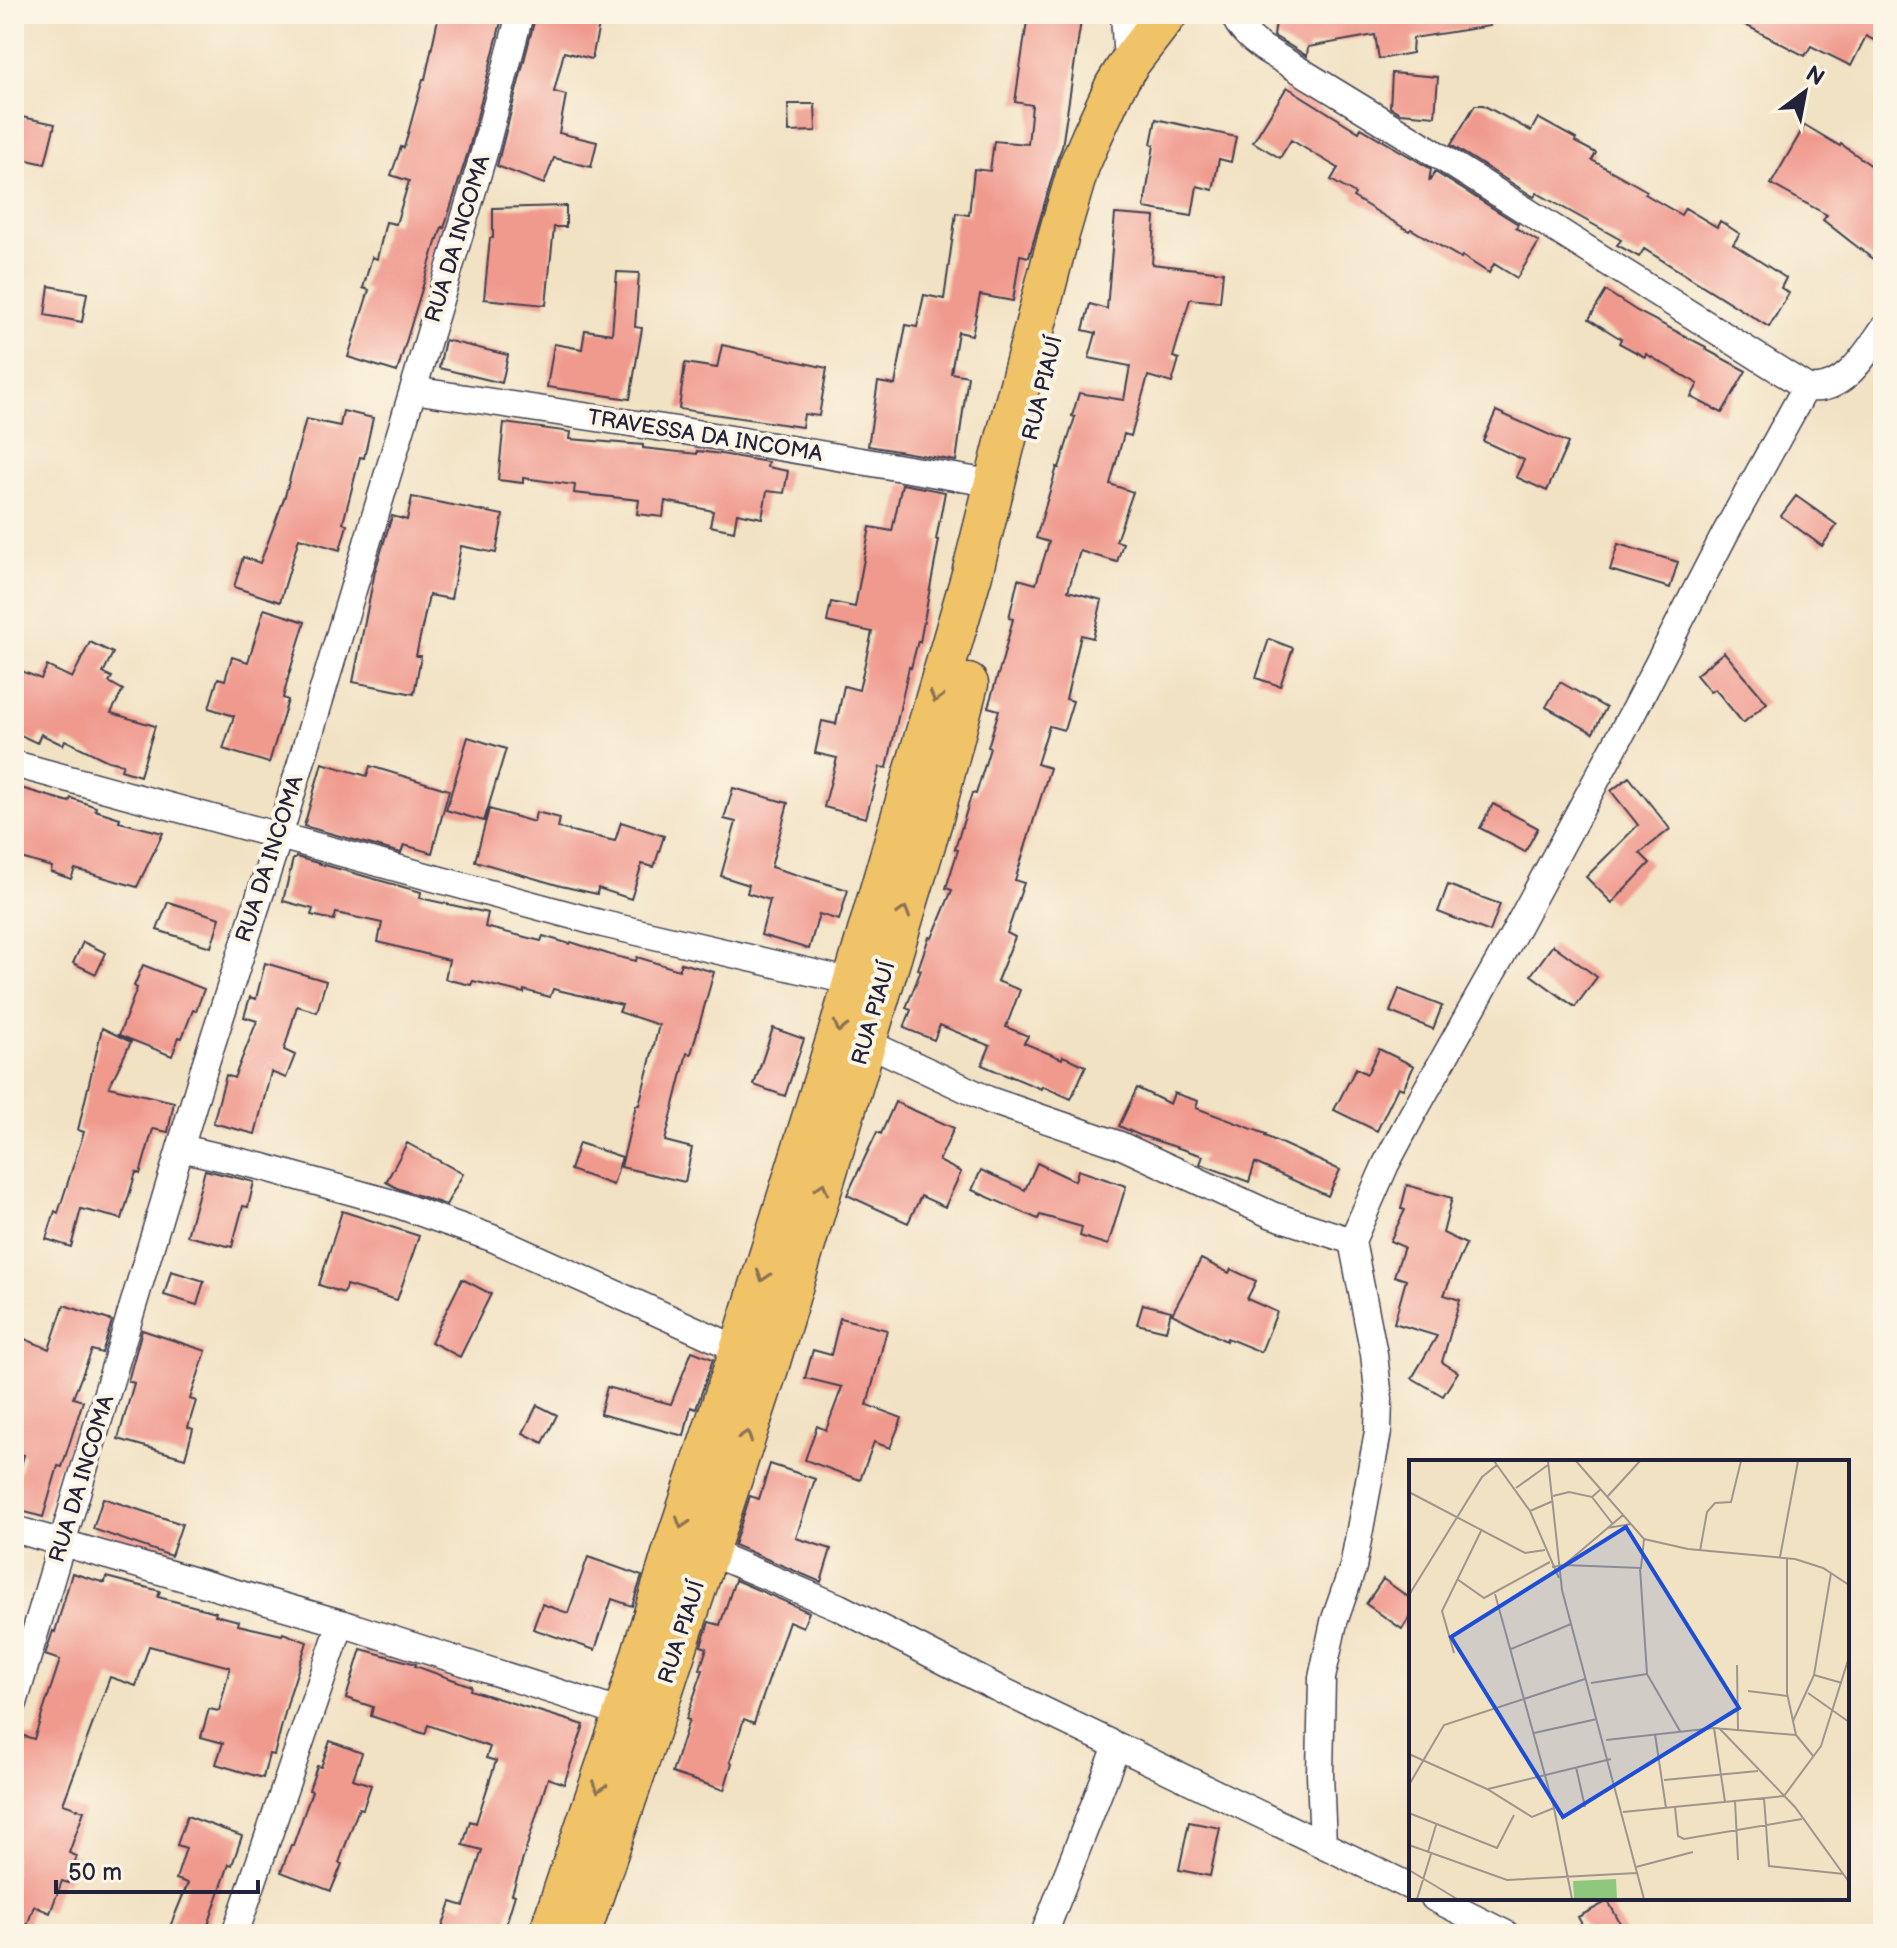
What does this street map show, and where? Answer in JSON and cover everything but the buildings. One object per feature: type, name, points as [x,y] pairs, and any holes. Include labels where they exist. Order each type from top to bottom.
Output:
[{"type":"main road","points":[[1133,73],[1167,14]]},
{"type":"main road","points":[[1133,73],[1183,14]]},
{"type":"main road","name":"RUA PIAUÍ","points":[[580,1934],[638,1718],[674,1548],[740,1350],[853,982],[972,574],[1079,166],[1098,123],[1133,73]]},
{"type":"main road","name":"RUA PIAUÍ","points":[[638,1718],[709,1552],[768,1368],[934,814],[1082,232],[1133,73]]},
{"type":"main road","points":[[549,1934],[638,1718]]},
{"type":"street","name":"RUA DA INCOMA","points":[[14,1703],[206,1062],[279,836],[413,390],[484,153],[520,14]]},
{"type":"street","points":[[1124,14],[1133,73]]},
{"type":"street","points":[[1233,14],[1240,28],[1263,48],[1806,387],[1823,389],[1834,384],[1859,361],[1883,329]]},
{"type":"street","points":[[1323,1844],[1320,1774],[1322,1678],[1334,1622],[1353,1567],[1378,1432],[1379,1399],[1374,1354],[1352,1241],[1386,1164],[1501,957],[1806,387]]},
{"type":"street","name":"TRAVESSA DA INCOMA","points":[[413,390],[696,433],[996,484]]},
{"type":"street","points":[[14,764],[603,924],[853,982]]},
{"type":"street","points":[[866,1042],[989,1100],[1120,1145],[1272,1215],[1352,1241]]},
{"type":"street","points":[[181,1148],[396,1204],[492,1238],[740,1350]]},
{"type":"street","points":[[14,1529],[341,1623],[638,1718]]},
{"type":"street","points":[[709,1552],[839,1607],[997,1688],[1409,1886]]},
{"type":"street","points":[[235,1934],[341,1623]]},
{"type":"street","points":[[1044,1934],[1117,1746]]},
{"type":"street","points":[[1438,1900],[1506,1934]]}]
